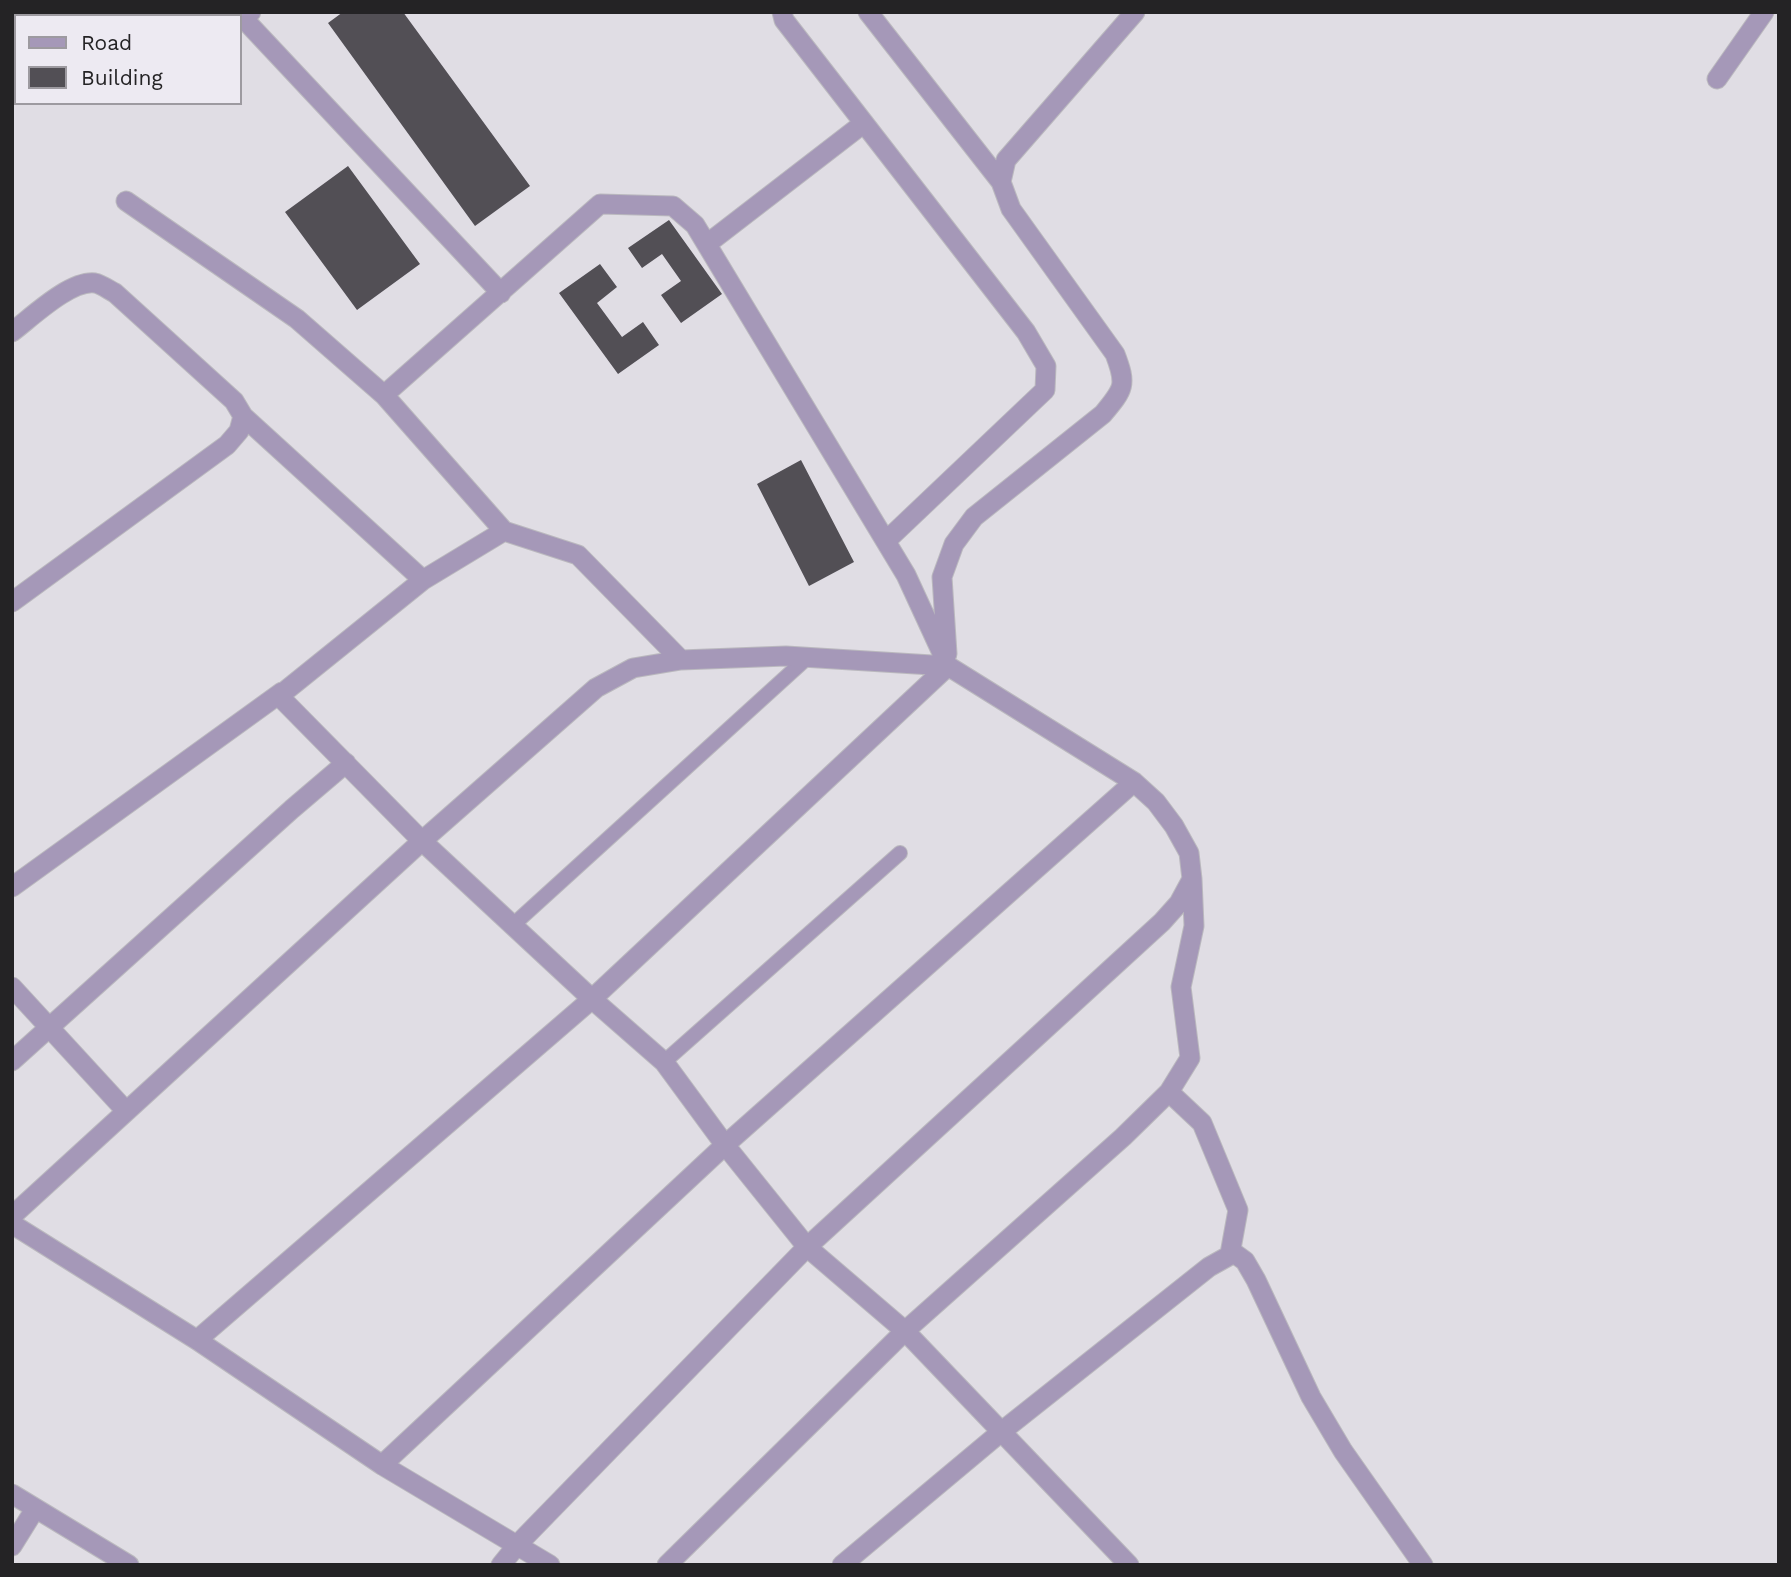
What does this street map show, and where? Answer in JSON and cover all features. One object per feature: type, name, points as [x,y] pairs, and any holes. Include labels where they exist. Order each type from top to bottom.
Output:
[{"type":"street","points":[[251,12],[243,18],[501,293]]},
{"type":"street","points":[[782,12],[784,20],[1026,332],[1046,366],[1045,390],[886,541]]},
{"type":"street","points":[[868,12],[1001,182],[1011,209],[1115,354],[1124,376],[1119,395],[1103,414],[974,517],[954,544],[942,577],[948,666]]},
{"type":"street","points":[[1001,182],[1006,160],[1018,144],[1135,12]]},
{"type":"street","points":[[1717,79],[1764,12]]},
{"type":"street","points":[[707,244],[864,123]]},
{"type":"street","points":[[126,201],[297,319],[384,395],[504,531],[578,555],[681,660]]},
{"type":"street","points":[[384,395],[600,204],[673,206],[695,225],[886,541],[906,575],[948,666]]},
{"type":"street","points":[[12,332],[65,292],[80,285],[96,283],[115,293],[234,401],[243,416],[423,580]]},
{"type":"street","points":[[12,603],[227,445],[239,431],[243,416]]},
{"type":"street","points":[[12,887],[282,692],[423,580],[504,531]]},
{"type":"street","points":[[12,1216],[422,841],[596,688],[633,668],[681,660],[808,657],[948,666],[1134,782],[1156,802],[1174,825],[1189,853],[1192,879],[1194,926],[1181,986],[1190,1058],[1169,1092],[1123,1137],[905,1331],[667,1565]]},
{"type":"street","points":[[197,1340],[592,999],[948,666]]},
{"type":"street","points":[[282,692],[279,696],[422,841],[664,1062],[725,1145],[807,1247],[905,1331],[1129,1565]]},
{"type":"street","points":[[12,1061],[346,763]]},
{"type":"street","points":[[382,1465],[725,1145],[1134,782]]},
{"type":"street","points":[[500,1565],[517,1544],[807,1247],[1162,922],[1179,903],[1192,879]]},
{"type":"street","points":[[12,987],[126,1111]]},
{"type":"street","points":[[1169,1092],[1202,1123],[1238,1210],[1230,1254]]},
{"type":"street","points":[[12,1224],[197,1340],[382,1465],[550,1565]]},
{"type":"street","points":[[842,1565],[1001,1432],[1209,1267],[1234,1253],[1245,1261],[1311,1398],[1343,1451],[1423,1565]]},
{"type":"street","points":[[12,1494],[129,1565]]},
{"type":"street","points":[[12,1546],[35,1509]]},
{"type":"lane","points":[[513,925],[808,657]]},
{"type":"lane","points":[[664,1062],[900,853]]},
{"type":"building","points":[[343,12],[403,12],[530,186],[475,226],[328,23]]},
{"type":"building","points":[[348,166],[420,264],[357,310],[285,212]]},
{"type":"building","points":[[669,220],[722,294],[681,323],[661,295],[681,281],[662,254],[642,268],[628,248]]},
{"type":"building","points":[[600,264],[617,287],[597,303],[622,337],[643,322],[659,345],[618,374],[559,293]]},
{"type":"building","points":[[801,460],[854,562],[809,586],[757,484]]}]
